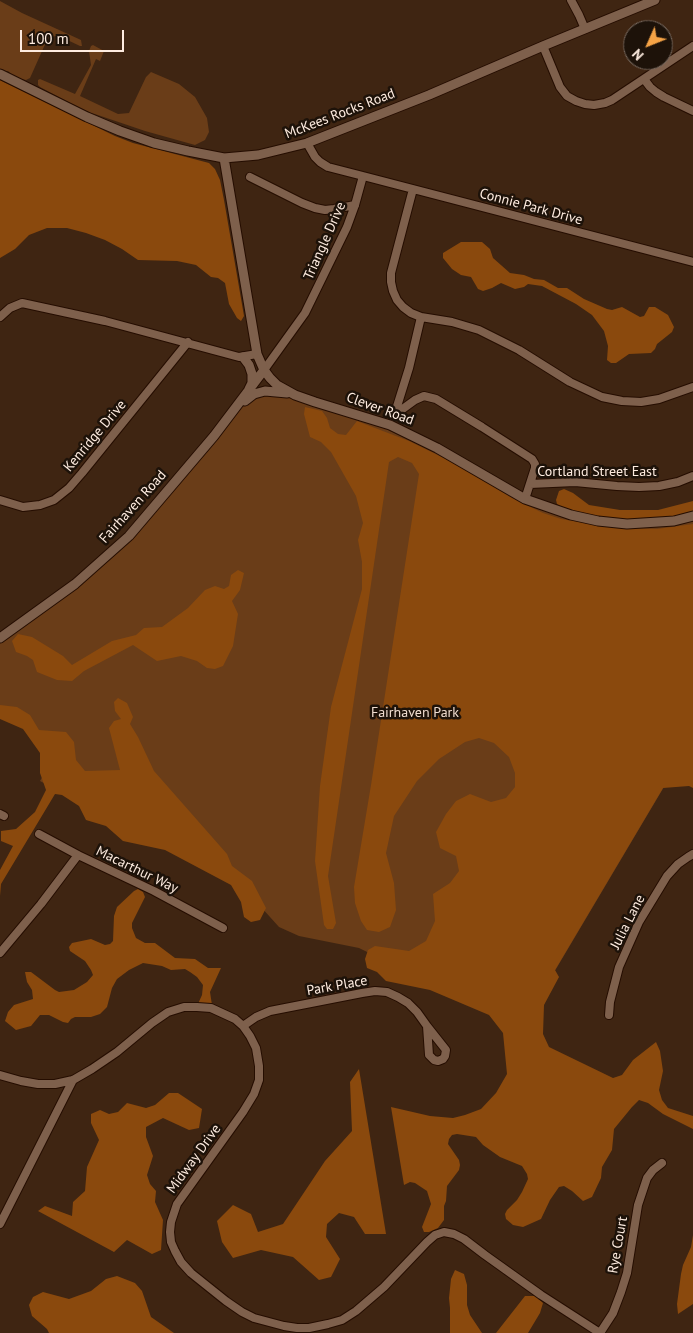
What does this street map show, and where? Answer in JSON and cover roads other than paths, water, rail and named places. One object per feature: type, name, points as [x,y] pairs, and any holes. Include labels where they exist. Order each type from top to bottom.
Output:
[{"type":"street","points":[[571,0],[580,15],[585,29]]},
{"type":"street","name":"McKees Rocks Road","points":[[0,74],[87,117],[120,131],[163,145],[224,158],[258,156],[307,143],[428,95],[655,0]]},
{"type":"street","points":[[543,46],[560,87],[567,96],[576,101],[594,105],[612,100],[693,46]]},
{"type":"street","points":[[644,79],[650,87],[664,97],[693,111]]},
{"type":"street","points":[[307,143],[315,157],[328,167],[363,176]]},
{"type":"street","name":"Clever Road","points":[[224,158],[257,354],[264,370],[277,385],[295,395],[392,420],[525,498],[571,515],[598,521],[628,524],[674,521],[693,516]]},
{"type":"street","name":"Connie Park Drive","points":[[363,176],[693,262]]},
{"type":"street","name":"Triangle Drive","points":[[264,370],[305,313],[347,227],[363,176]]},
{"type":"street","points":[[250,177],[315,208],[325,210],[355,205]]},
{"type":"street","points":[[413,189],[393,260],[390,282],[397,300],[403,308],[421,317],[452,322],[479,330],[519,350],[570,382],[602,397],[641,402],[659,399],[693,386]]},
{"type":"street","points":[[0,316],[10,308],[22,303],[105,321],[242,357],[257,354]]},
{"type":"street","points":[[392,420],[409,368],[421,317]]},
{"type":"street","name":"Kenridge Drive","points":[[0,500],[23,507],[40,506],[54,500],[69,488],[188,342]]},
{"type":"street","points":[[242,357],[249,365],[252,374],[252,383],[246,396]]},
{"type":"street","name":"Fairhaven Road","points":[[0,638],[76,584],[129,536],[214,436],[264,370]]},
{"type":"street","points":[[239,405],[254,394],[265,391],[295,395]]},
{"type":"street","points":[[392,420],[419,397],[424,396],[436,399],[532,459],[534,468],[525,498]]},
{"type":"street","name":"Cortland Street East","points":[[530,484],[575,482],[639,487],[659,486],[678,482],[693,476]]},
{"type":"street","name":"Macarthur Way","points":[[39,834],[223,928]]},
{"type":"street","name":"Julia Lane","points":[[609,1014],[610,1002],[619,967],[639,922],[667,876],[678,864],[693,854]]},
{"type":"street","points":[[0,953],[41,904],[78,855]]},
{"type":"street","name":"Park Place","points":[[243,1026],[256,1017],[270,1011],[375,991],[387,992],[398,996],[417,1012],[427,1026]]},
{"type":"street","name":"Midway Drive","points":[[0,1075],[38,1084],[55,1084],[73,1080],[117,1052],[168,1012],[184,1007],[211,1008],[235,1019],[250,1036],[256,1048],[259,1080],[243,1112],[182,1195],[171,1222],[170,1232],[175,1251],[181,1262],[204,1285],[242,1312],[261,1320],[297,1328],[310,1328],[342,1320],[356,1311],[384,1287],[427,1242],[435,1235],[444,1232],[464,1239],[542,1295],[600,1333]]},
{"type":"street","points":[[0,1224],[73,1080]]},
{"type":"street","name":"Rye Court","points":[[600,1333],[613,1313],[627,1273],[638,1205],[647,1178],[662,1163]]},
{"type":"park label","name":"Fairhaven Park","points":[[415,713]]}]
